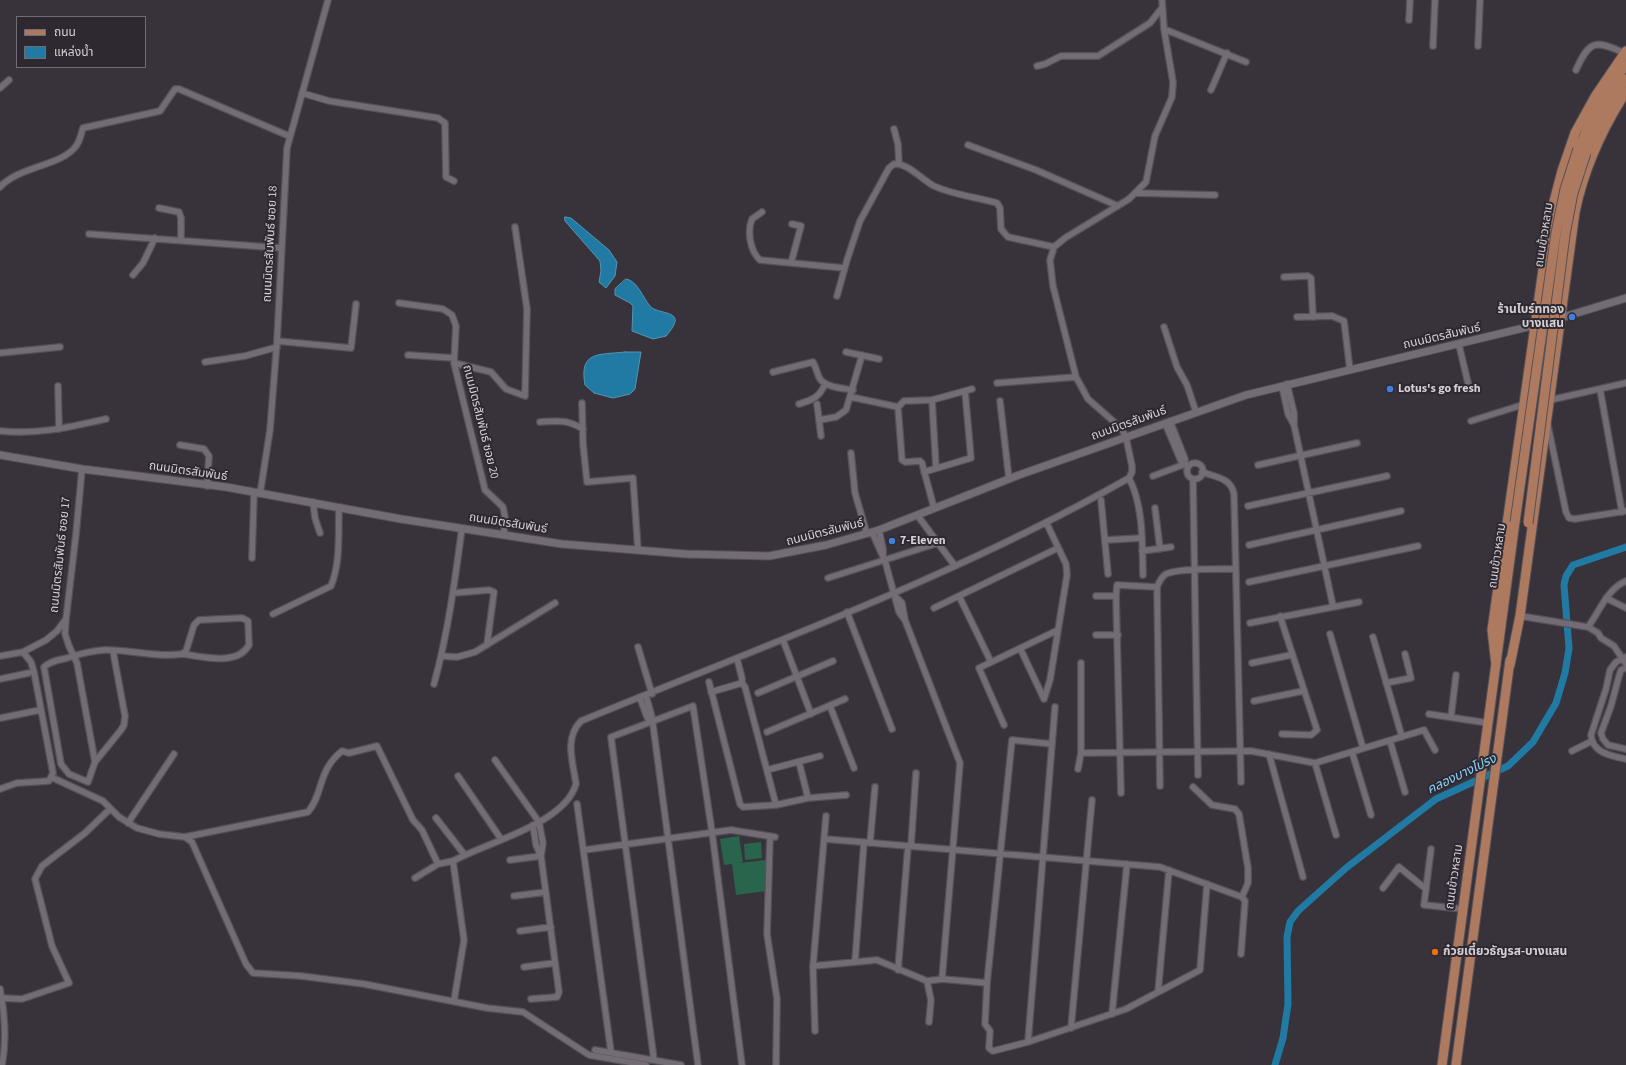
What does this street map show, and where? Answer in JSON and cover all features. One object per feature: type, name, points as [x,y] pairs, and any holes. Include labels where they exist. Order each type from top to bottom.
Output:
[{"type":"main road","points":[[1496,666],[1492,630],[1551,213],[1562,171],[1575,133],[1596,95],[1625,52]]},
{"type":"main road","name":"ถนนข้าวหลาม","points":[[1442,1065],[1515,522],[1556,233],[1565,189],[1582,151],[1598,105],[1626,64]]},
{"type":"main road","name":"ถนนข้าวหลาม","points":[[1456,1065],[1510,665],[1565,235],[1582,151],[1606,109],[1626,79]]},
{"type":"main road","points":[[1551,213],[1553,225],[1564,228],[1571,225],[1591,156],[1613,112],[1626,92]]},
{"type":"main road","points":[[1510,665],[1520,616],[1575,212]]},
{"type":"main road","points":[[1540,283],[1542,297],[1548,302],[1553,302],[1565,284]]},
{"type":"main road","points":[[1529,371],[1534,357],[1543,352],[1550,358],[1553,378]]},
{"type":"main road","points":[[1519,445],[1525,429],[1534,424],[1541,430],[1543,448]]},
{"type":"street","name":"ถนนมิตรสัมพันธ์ ซอย 18","points":[[252,558],[257,493],[270,430],[277,344],[281,248],[289,136],[328,0]]},
{"type":"street","points":[[415,878],[438,864],[453,861],[464,854],[539,822],[565,802],[575,790],[576,784],[571,743],[574,728],[581,721],[652,694],[847,612],[895,595],[1046,522],[1129,478],[1132,472],[1132,466],[1126,437],[1121,428],[1088,399],[1076,377],[1050,271],[1050,260],[1054,247],[1065,238],[1118,206],[1136,193],[1146,182],[1156,136],[1172,97],[1173,82],[1161,9],[1162,0]]},
{"type":"street","points":[[1409,20],[1410,0]]},
{"type":"street","points":[[1432,46],[1435,0]]},
{"type":"street","points":[[1478,46],[1480,0]]},
{"type":"street","points":[[1037,66],[1045,64],[1061,56],[1098,56],[1150,22],[1161,9]]},
{"type":"street","points":[[1164,28],[1246,62]]},
{"type":"street","points":[[1576,70],[1584,52],[1592,46],[1601,44],[1625,52]]},
{"type":"street","points":[[1211,90],[1227,53]]},
{"type":"street","points":[[0,88],[9,80]]},
{"type":"street","points":[[0,187],[11,177],[66,154],[77,145],[83,128],[160,111],[175,89],[179,89],[289,136]]},
{"type":"street","points":[[302,93],[329,101],[438,118],[445,123],[446,177],[454,181]]},
{"type":"street","points":[[894,129],[898,144],[899,164]]},
{"type":"street","points":[[968,145],[1036,170],[1118,206]]},
{"type":"street","points":[[837,296],[844,268],[860,221],[888,168],[894,164],[899,164],[924,180],[942,189],[997,203],[1000,208],[1001,229],[1008,237],[1054,247]]},
{"type":"street","points":[[1136,193],[1215,194]]},
{"type":"street","points":[[159,208],[179,212],[181,218],[181,240]]},
{"type":"street","points":[[762,212],[755,216],[751,222],[750,240],[753,251],[760,260],[844,268]]},
{"type":"street","points":[[791,263],[801,226],[792,224]]},
{"type":"street","points":[[408,355],[454,361],[491,372],[506,389],[525,396],[527,309],[515,227]]},
{"type":"street","points":[[89,234],[281,248]]},
{"type":"street","points":[[133,276],[143,263],[155,238]]},
{"type":"street","points":[[1284,277],[1308,276],[1311,278],[1313,317]]},
{"type":"street","name":"ถนนมิตรสัมพันธ์","points":[[0,455],[82,469],[257,493],[562,544],[686,554],[769,556],[808,549],[873,532],[918,516],[934,508],[1009,479],[1246,395],[1536,326],[1626,298]]},
{"type":"street","name":"ถนนมิตรสัมพันธ์ ซอย 20","points":[[399,303],[443,309],[452,315],[456,326],[454,361],[486,490],[503,507],[505,523],[504,534]]},
{"type":"street","points":[[205,362],[245,356],[277,344],[351,348],[356,304]]},
{"type":"street","points":[[1297,317],[1332,316],[1344,320],[1350,370]]},
{"type":"street","points":[[1164,327],[1177,367],[1187,385],[1196,412]]},
{"type":"street","points":[[1459,345],[1468,382]]},
{"type":"street","points":[[0,353],[60,347]]},
{"type":"street","points":[[846,352],[879,359]]},
{"type":"street","points":[[819,420],[841,415],[846,410],[862,355]]},
{"type":"street","points":[[773,372],[813,362],[817,368],[820,378],[825,384],[853,390]]},
{"type":"street","points":[[996,383],[1076,377]]},
{"type":"street","points":[[1550,400],[1626,383]]},
{"type":"street","points":[[799,404],[815,399],[821,393],[825,384]]},
{"type":"street","points":[[1285,385],[1333,606]]},
{"type":"street","points":[[58,386],[60,429]]},
{"type":"street","points":[[898,407],[904,402],[932,400],[972,389]]},
{"type":"street","points":[[1547,422],[1566,512],[1569,518],[1575,519],[1624,511],[1600,389]]},
{"type":"street","points":[[924,472],[971,458],[965,391]]},
{"type":"street","points":[[851,397],[898,407]]},
{"type":"street","points":[[932,400],[936,468]]},
{"type":"street","points":[[1000,401],[1009,479]]},
{"type":"street","points":[[582,403],[587,482],[633,478],[638,550]]},
{"type":"street","points":[[817,404],[822,436]]},
{"type":"street","points":[[1471,421],[1525,404]]},
{"type":"street","points":[[898,407],[902,460],[906,462],[920,461],[934,508]]},
{"type":"street","points":[[0,431],[22,432],[60,429],[106,419]]},
{"type":"street","points":[[540,422],[564,420],[583,429]]},
{"type":"street","points":[[1168,422],[1185,459],[1187,474],[1193,479],[1198,775]]},
{"type":"street","points":[[1258,465],[1357,443]]},
{"type":"street","points":[[180,445],[204,450],[209,456],[207,486]]},
{"type":"street","points":[[851,453],[855,493],[873,532],[883,549],[884,558],[899,612],[905,620],[960,763],[954,850],[942,979]]},
{"type":"street","points":[[1153,476],[1187,465],[1198,464],[1202,468],[1202,472],[1200,477],[1193,479]]},
{"type":"street","name":"ถนนมิตรสัมพันธ์ ซอย 17","points":[[0,656],[23,652],[46,640],[66,619],[69,579],[76,534],[82,469]]},
{"type":"street","points":[[1202,472],[1226,480],[1233,488],[1241,782]]},
{"type":"street","points":[[1248,506],[1387,476]]},
{"type":"street","points":[[1129,478],[1134,487],[1140,513],[1143,575]]},
{"type":"street","points":[[1101,500],[1106,540],[1108,574]]},
{"type":"street","points":[[313,502],[315,518],[320,533]]},
{"type":"street","points":[[273,614],[331,586],[335,577],[338,556],[339,507]]},
{"type":"street","points":[[1155,508],[1160,549]]},
{"type":"street","points":[[1248,545],[1401,511]]},
{"type":"street","points":[[918,516],[955,566]]},
{"type":"street","points":[[1020,648],[1044,699],[1050,680],[1067,575],[1066,564],[1046,522]]},
{"type":"street","points":[[434,684],[442,656],[462,528]]},
{"type":"street","points":[[1106,540],[1142,538]]},
{"type":"street","points":[[828,578],[884,558],[938,543]]},
{"type":"street","points":[[1249,582],[1418,546]]},
{"type":"street","points":[[1142,551],[1171,547]]},
{"type":"street","points":[[934,608],[1058,548]]},
{"type":"street","points":[[1160,786],[1157,587],[1162,578],[1169,573],[1194,570],[1235,569]]},
{"type":"street","points":[[1588,627],[1598,614],[1606,598],[1617,586],[1626,581]]},
{"type":"street","points":[[1121,793],[1116,596],[1117,585],[1157,587]]},
{"type":"street","points":[[453,593],[489,590],[494,592],[487,645]]},
{"type":"street","points":[[958,596],[991,662]]},
{"type":"street","points":[[1096,596],[1116,596]]},
{"type":"street","points":[[1606,598],[1626,608]]},
{"type":"street","points":[[1250,623],[1359,602]]},
{"type":"street","points":[[442,656],[460,657],[475,652],[555,603]]},
{"type":"street","points":[[847,612],[892,729]]},
{"type":"street","points":[[1280,616],[1291,655],[1317,730],[1311,735],[1282,734]]},
{"type":"street","points":[[1520,616],[1588,627],[1598,633],[1601,638],[1614,646],[1624,658],[1626,664]]},
{"type":"street","points":[[113,651],[125,716],[124,725],[95,762],[88,782],[69,774],[61,764],[44,667],[48,663],[104,650],[151,655],[182,654],[228,658],[246,650],[249,645],[248,621],[242,618],[199,620],[194,625],[186,651],[182,654]]},
{"type":"street","points":[[66,619],[65,634],[77,663],[95,762]]},
{"type":"street","points":[[1004,725],[979,668],[1058,630]]},
{"type":"street","points":[[1330,634],[1363,748]]},
{"type":"street","points":[[1096,635],[1118,635]]},
{"type":"street","points":[[1373,637],[1402,737]]},
{"type":"street","points":[[781,640],[786,658],[791,664],[811,714]]},
{"type":"street","points":[[638,647],[652,694]]},
{"type":"street","points":[[0,789],[17,782],[49,781],[53,773],[31,662],[23,652]]},
{"type":"street","points":[[1386,683],[1411,678],[1405,654]]},
{"type":"street","points":[[1252,663],[1291,655]]},
{"type":"street","points":[[1591,738],[1606,689],[1610,670],[1616,662],[1624,658]]},
{"type":"street","points":[[735,659],[776,805]]},
{"type":"street","points":[[758,693],[834,661]]},
{"type":"street","points":[[1078,769],[1080,753],[1081,663]]},
{"type":"street","points":[[1572,751],[1600,733],[1611,706],[1621,670],[1626,668]]},
{"type":"street","points":[[0,678],[29,673]]},
{"type":"street","points":[[1451,717],[1456,675]]},
{"type":"street","points":[[709,682],[740,804],[748,807],[776,805],[808,798],[846,795]]},
{"type":"street","points":[[712,692],[742,683]]},
{"type":"street","points":[[1254,701],[1303,691]]},
{"type":"street","points":[[643,697],[652,716],[698,1065]]},
{"type":"street","points":[[767,732],[845,699]]},
{"type":"street","points":[[654,1060],[611,737],[693,706],[712,832],[742,1065]]},
{"type":"street","points":[[830,706],[854,768]]},
{"type":"street","points":[[1028,1042],[1056,707]]},
{"type":"street","points":[[1,718],[40,710]]},
{"type":"street","points":[[1429,714],[1488,723]]},
{"type":"street","points":[[1080,753],[1239,752],[1269,754],[1315,763],[1424,730],[1434,750]]},
{"type":"street","points":[[1600,733],[1602,739],[1608,745],[1626,749]]},
{"type":"street","points":[[1591,738],[1600,751],[1626,759]]},
{"type":"street","points":[[1052,744],[1012,740],[987,983],[985,1024],[990,1031],[989,1048],[993,1051],[1028,1042],[1126,1010],[1200,970],[1207,884]]},
{"type":"street","points":[[1390,741],[1405,792]]},
{"type":"street","points":[[52,777],[103,802],[128,823],[137,828],[159,834],[185,837],[308,812],[313,806],[324,774],[332,760],[342,752],[349,753],[377,746],[413,820],[422,830],[438,864]]},
{"type":"street","points":[[1352,752],[1371,815]]},
{"type":"street","points":[[128,823],[174,754]]},
{"type":"street","points":[[1269,754],[1303,876]]},
{"type":"street","points":[[767,770],[820,756]]},
{"type":"street","points":[[495,760],[539,822],[543,843],[541,856]]},
{"type":"street","points":[[799,762],[808,798]]},
{"type":"street","points":[[1315,763],[1336,835]]},
{"type":"street","points":[[898,970],[916,773]]},
{"type":"street","points":[[458,776],[502,839]]},
{"type":"street","points":[[870,843],[875,787]]},
{"type":"street","points":[[1192,787],[1212,804],[1235,809],[1239,814],[1248,868],[1248,883],[1242,897]]},
{"type":"street","points":[[1071,1028],[1085,861],[1092,800]]},
{"type":"street","points":[[577,804],[611,1052]]},
{"type":"street","points":[[2,998],[22,998],[69,983],[52,946],[35,879],[42,866],[85,833],[110,809]]},
{"type":"street","points":[[814,1031],[814,966],[826,816]]},
{"type":"street","points":[[436,818],[464,854]]},
{"type":"street","points":[[531,1000],[557,997],[559,992],[541,856],[536,845],[532,825]]},
{"type":"street","points":[[584,850],[731,830],[773,837],[767,934],[777,999],[776,1065]]},
{"type":"street","points":[[185,837],[192,842],[246,964],[253,972],[332,980],[487,1008],[523,1012],[589,1055],[646,1065]]},
{"type":"street","points":[[825,839],[1160,867],[1242,897],[1245,901],[1241,954]]},
{"type":"street","points":[[854,962],[864,842]]},
{"type":"street","points":[[1431,849],[1424,905],[1463,909]]},
{"type":"street","points":[[510,860],[541,856]]},
{"type":"street","points":[[453,861],[464,940],[454,1001]]},
{"type":"street","points":[[1112,1014],[1127,864]]},
{"type":"street","points":[[1383,888],[1399,867],[1426,889]]},
{"type":"street","points":[[1158,992],[1169,870]]},
{"type":"street","points":[[514,896],[546,892]]},
{"type":"street","points":[[520,931],[551,927]]},
{"type":"street","points":[[814,966],[877,960],[927,981],[942,979],[987,983]]},
{"type":"street","points":[[524,967],[556,963]]},
{"type":"street","points":[[927,981],[931,1000],[929,1022]]},
{"type":"street","points":[[0,989],[5,1018],[6,1040],[2,1065]]},
{"type":"street","points":[[595,1050],[681,1065]]},
{"type":"green space","points":[[739,836],[743,862],[739,863],[767,860],[767,891],[736,895],[732,864],[724,865],[720,839]]},
{"type":"green space","points":[[761,842],[762,858],[745,860],[744,844]]},
{"type":"water","points":[[565,217],[571,218],[609,250],[617,262],[615,276],[606,288],[599,282],[601,271],[600,261],[565,221]]},
{"type":"water","points":[[626,279],[630,280],[637,286],[650,306],[674,317],[675,321],[673,327],[666,336],[653,339],[632,331],[633,306],[615,295],[615,289]]},
{"type":"water","points":[[641,352],[635,389],[630,394],[613,398],[594,393],[585,385],[584,374],[585,366],[588,360],[599,355]]},
{"type":"waterway","name":"คลองบางโปรง","points":[[1275,1065],[1283,1038],[1288,1004],[1287,937],[1290,922],[1298,911],[1346,868],[1436,799],[1508,766],[1533,742],[1556,703],[1565,673],[1569,648],[1564,585],[1566,576],[1573,565],[1626,547]]},
{"type":"place","name":"ร้านไบร์ททอง บางแสน","points":[[1572,317]]},
{"type":"place","name":"Lotus's go fresh","points":[[1390,389]]},
{"type":"place","name":"7-Eleven","points":[[892,541]]},
{"type":"place","name":"ก๋วยเตี๋ยวธัญรส-บางแสน","points":[[1435,952]]}]
